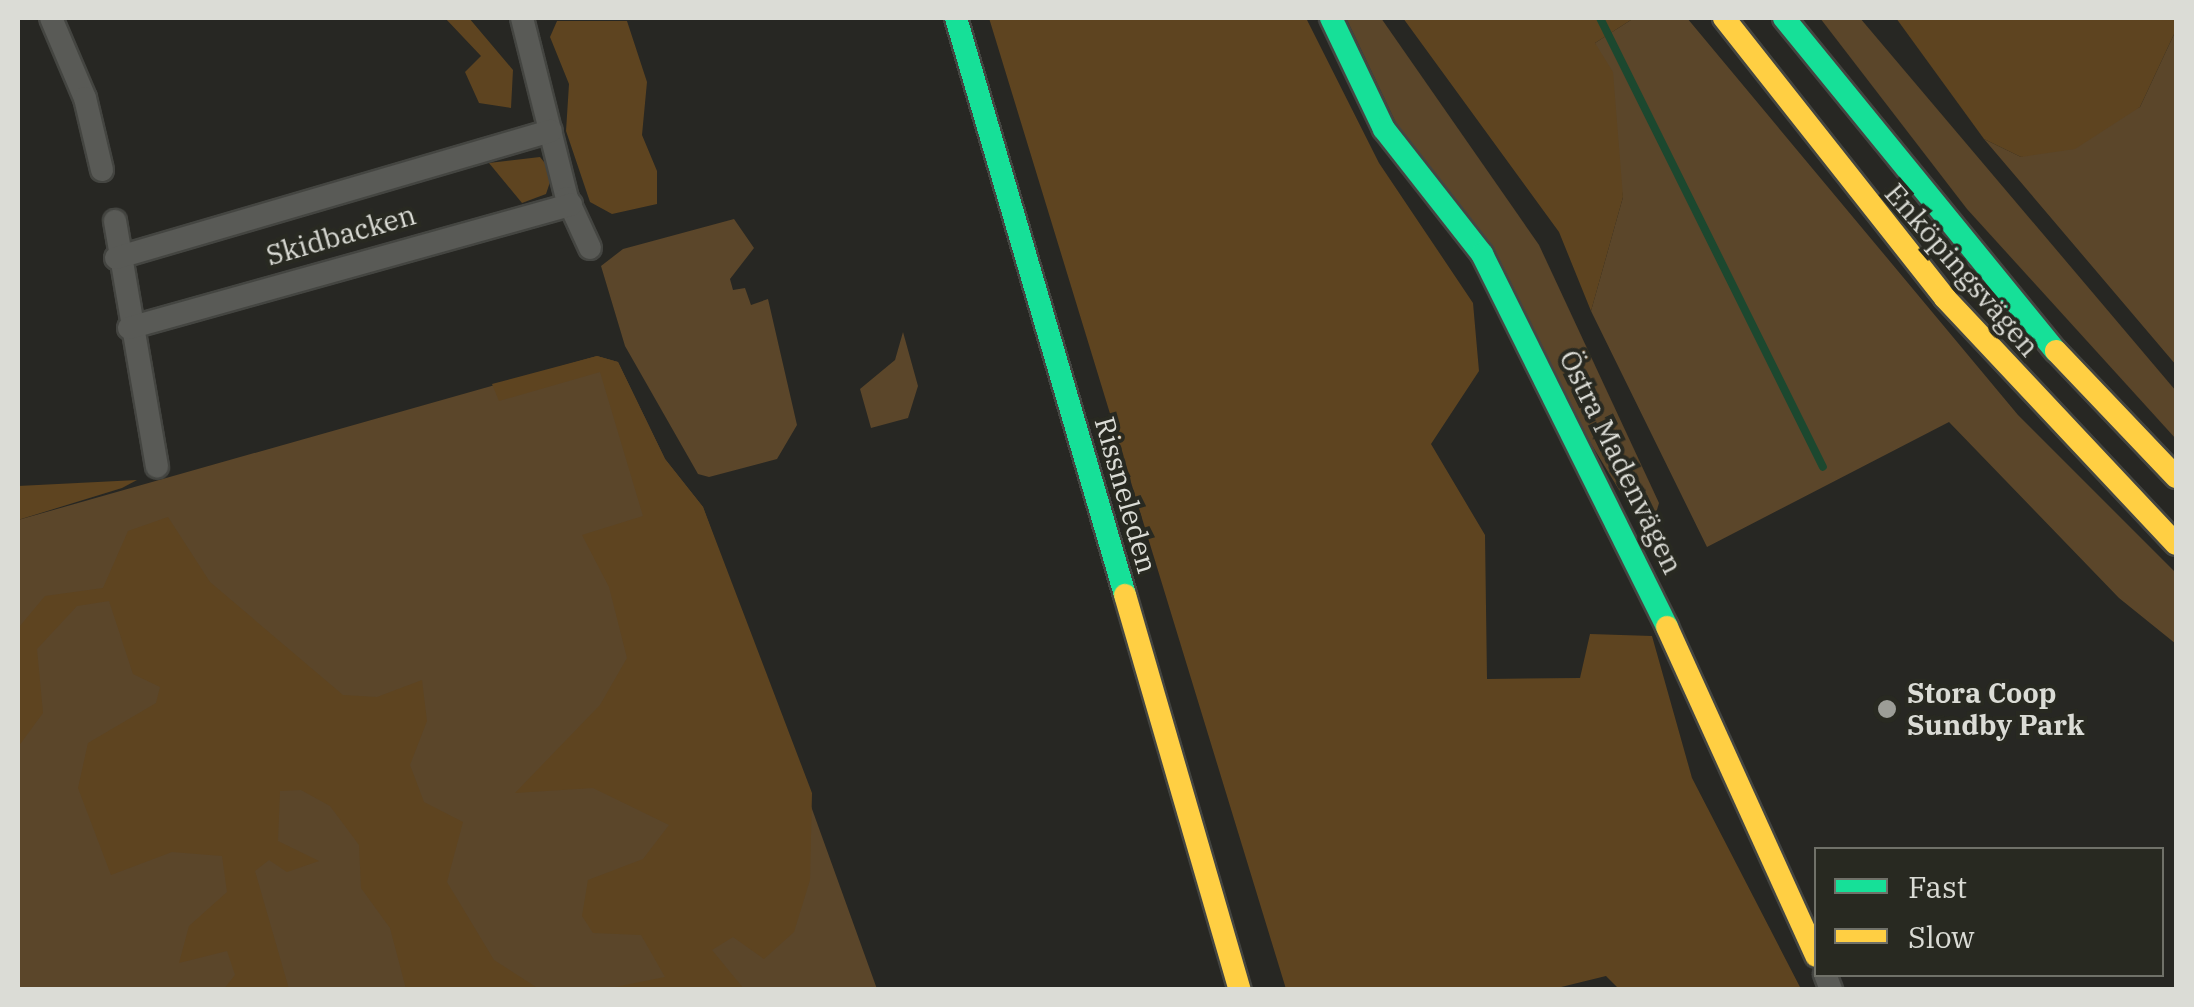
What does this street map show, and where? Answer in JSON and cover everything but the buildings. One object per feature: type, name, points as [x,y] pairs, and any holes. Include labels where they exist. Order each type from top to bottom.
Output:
[{"type":"street","points":[[51,18],[102,170]]},
{"type":"street","points":[[522,18],[571,205],[590,248]]},
{"type":"street","name":"Rissneleden","points":[[956,18],[1240,990]]},
{"type":"street","name":"Östra Madenvägen","points":[[1331,18],[1384,128],[1482,254],[1563,409],[1814,952]]},
{"type":"street","name":"Enköpingsvägen","points":[[1724,18],[1945,298],[2176,544]]},
{"type":"street","name":"Enköpingsvägen","points":[[1784,18],[1992,283],[2176,478]]},
{"type":"street","name":"Skidbacken","points":[[116,258],[550,131]]},
{"type":"street","name":"Skidbacken","points":[[129,328],[571,205]]},
{"type":"street","points":[[115,221],[116,258],[157,466]]},
{"type":"shaded area","points":[[445,18],[469,18],[513,70],[511,108],[479,103],[465,72],[481,56]]},
{"type":"shaded area","points":[[989,18],[1306,18],[1379,163],[1473,303],[1479,371],[1431,444],[1485,535],[1487,679],[1580,678],[1590,634],[1652,636],[1692,778],[1801,989],[1619,989],[1606,976],[1549,990],[1286,989]]},
{"type":"shaded area","points":[[1346,18],[1381,18],[1539,245],[1659,503],[1654,520],[1627,503],[1396,123]]},
{"type":"shaded area","points":[[1403,18],[1634,18],[1595,43],[1613,72],[1623,197],[1591,311],[1559,232]]},
{"type":"shaded area","points":[[1634,18],[1687,18],[2018,415],[2176,573],[2176,644],[2119,598],[1949,422],[1707,547],[1591,311],[1623,197],[1595,43]]},
{"type":"shaded area","points":[[1820,18],[1860,18],[2176,391],[2176,439],[1967,209]]},
{"type":"shaded area","points":[[1896,18],[2176,18],[2176,30],[2140,107],[2075,149],[2021,157],[1984,139]]},
{"type":"shaded area","points":[[557,21],[627,21],[647,82],[642,135],[657,171],[657,204],[612,214],[590,202],[566,131],[569,84],[550,37]]},
{"type":"shaded area","points":[[2176,30],[2176,365],[1984,139],[2021,157],[2140,107]]},
{"type":"shaded area","points":[[540,157],[553,173],[546,194],[522,203],[489,163]]},
{"type":"shaded area","points":[[734,219],[754,248],[730,279],[733,290],[745,288],[751,305],[768,299],[797,425],[777,459],[709,477],[698,474],[625,346],[601,266],[623,249]]},
{"type":"shaded area","points":[[903,332],[918,386],[908,418],[871,428],[860,389],[895,360]]},
{"type":"shaded area","points":[[597,356],[618,362],[665,459],[703,507],[877,989],[18,990],[18,520]]},
{"type":"shaded area","points":[[597,356],[618,362],[665,459],[703,507],[812,793],[810,880],[794,932],[764,959],[733,937],[712,950],[744,989],[605,989],[665,977],[641,935],[593,933],[582,916],[588,880],[643,859],[669,825],[593,788],[515,793],[600,705],[627,658],[609,587],[582,535],[643,516],[600,372],[499,401],[492,384]]},
{"type":"shaded area","points":[[137,480],[122,488],[18,520],[18,486]]},
{"type":"shaded area","points":[[168,517],[210,582],[343,695],[377,697],[422,680],[427,721],[410,765],[424,802],[463,822],[447,882],[494,960],[539,989],[406,989],[390,928],[361,888],[359,845],[330,806],[301,790],[280,791],[278,841],[319,861],[287,872],[269,860],[255,871],[289,989],[224,989],[235,975],[227,951],[179,963],[189,926],[227,892],[222,856],[172,852],[111,875],[78,788],[88,743],[156,703],[160,687],[133,674],[109,601],[77,606],[37,649],[43,713],[18,747],[20,626],[45,596],[103,588],[128,531]]},
{"type":"waterway","points":[[1600,18],[1823,467]]},
{"type":"traffic: fast","points":[[956,18],[1125,595]]},
{"type":"traffic: fast","points":[[1331,18],[1384,129],[1482,254],[1667,627]]},
{"type":"traffic: fast","points":[[1784,18],[2056,351]]},
{"type":"traffic: slow","points":[[1724,18],[1945,298],[2176,544]]},
{"type":"traffic: slow","points":[[2056,351],[2176,477]]},
{"type":"traffic: slow","points":[[1125,595],[1240,990]]},
{"type":"traffic: slow","points":[[1667,627],[1814,952]]},
{"type":"place","name":"Stora Coop Sundby Park","points":[[1887,709]]}]
